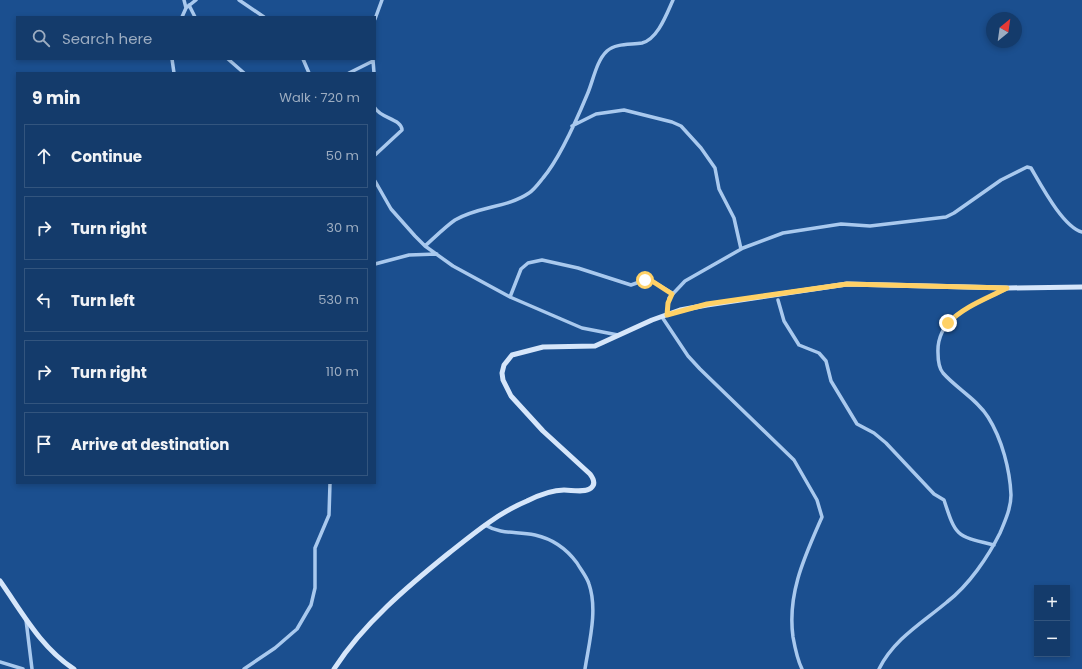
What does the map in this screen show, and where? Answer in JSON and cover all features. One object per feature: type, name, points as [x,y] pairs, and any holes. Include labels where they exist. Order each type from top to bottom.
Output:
[{"type":"street","points":[[184,0],[194,16]]},
{"type":"street","points":[[183,16],[188,7],[196,0]]},
{"type":"street","points":[[239,0],[263,16]]},
{"type":"street","points":[[376,16],[382,0]]},
{"type":"street","points":[[425,246],[456,220],[478,211],[515,200],[530,193],[545,176],[587,96],[601,61],[607,51],[618,46],[643,42],[651,38],[662,23],[673,0]]},
{"type":"street","points":[[172,60],[174,72]]},
{"type":"street","points":[[229,60],[243,72]]},
{"type":"street","points":[[303,60],[309,72]]},
{"type":"street","points":[[351,72],[373,60],[374,72]]},
{"type":"street","points":[[376,109],[382,115],[399,124],[402,130],[376,154]]},
{"type":"street","points":[[572,126],[596,114],[624,110],[634,111],[645,116],[672,122],[681,126],[701,148],[715,168],[719,189],[734,218],[741,249]]},
{"type":"street","points":[[802,669],[798,661],[792,627],[793,594],[798,574],[822,517],[820,506],[794,460],[688,356],[665,316],[672,294],[685,281],[741,249],[783,233],[841,224],[870,226],[946,217],[954,213],[1000,180],[1027,167],[1031,168],[1052,204],[1063,218],[1071,226],[1082,232]]},
{"type":"street","points":[[376,183],[392,209],[425,246],[453,266],[510,297],[582,328],[619,335]]},
{"type":"street","points":[[376,264],[409,255],[437,254]]},
{"type":"street","points":[[510,297],[522,269],[528,263],[542,260],[578,268],[631,285],[645,280],[652,281],[672,294]]},
{"type":"street","points":[[334,669],[350,646],[410,585],[485,525],[526,500],[562,490],[584,490],[590,488],[593,484],[593,479],[590,474],[543,431],[511,396],[503,380],[502,373],[508,358],[518,353],[543,347],[595,346],[665,316],[707,304],[847,284],[1007,288],[1082,287]]},
{"type":"street","points":[[879,669],[894,646],[928,616],[948,602],[990,553],[1009,510],[1011,496],[1008,472],[997,434],[988,417],[978,404],[942,372],[938,363],[938,349],[941,335],[948,323],[956,315],[977,302],[1007,288]]},
{"type":"street","points":[[778,300],[784,321],[799,345],[819,353],[826,361],[831,381],[857,424],[874,433],[886,443],[934,494],[944,500],[953,528],[965,538],[994,545]]},
{"type":"street","points":[[244,669],[275,648],[297,630],[311,605],[316,588],[316,548],[329,515],[330,484]]},
{"type":"street","points":[[485,525],[500,532],[535,536],[549,540],[567,550],[576,562],[587,579],[592,597],[585,669]]},
{"type":"street","points":[[0,581],[38,637],[64,663],[74,669]]},
{"type":"street","points":[[25,617],[30,638],[32,669]]},
{"type":"street","points":[[0,662],[24,669]]},
{"type":"route","points":[[645,280],[652,281],[672,294],[669,298],[667,306],[667,315],[680,310],[707,304],[847,284],[896,284],[1007,288],[977,302],[956,315],[948,323]]}]
